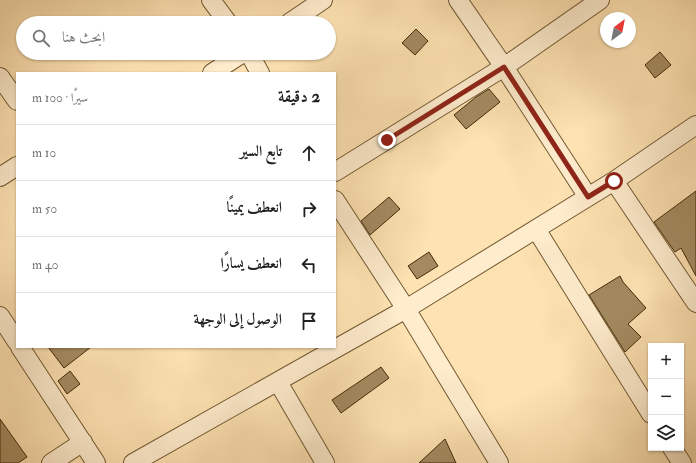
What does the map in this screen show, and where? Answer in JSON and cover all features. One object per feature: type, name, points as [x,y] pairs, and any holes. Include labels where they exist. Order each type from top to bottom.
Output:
[{"type":"street","points":[[211,0],[223,16]]},
{"type":"street","points":[[299,16],[323,0]]},
{"type":"street","points":[[458,0],[504,67],[588,197]]},
{"type":"street","points":[[336,171],[504,67],[600,0]]},
{"type":"street","points":[[214,72],[232,60]]},
{"type":"street","points":[[253,60],[259,72]]},
{"type":"street","points":[[0,77],[16,101]]},
{"type":"street","points":[[133,463],[406,309],[614,181],[696,125]]},
{"type":"street","points":[[0,177],[16,167]]},
{"type":"street","points":[[614,181],[696,302]]},
{"type":"street","points":[[336,202],[406,309],[499,463]]},
{"type":"street","points":[[536,229],[648,409]]},
{"type":"street","points":[[0,316],[16,340]]},
{"type":"street","points":[[21,348],[96,463]]},
{"type":"street","points":[[278,382],[325,463]]},
{"type":"street","points":[[52,463],[83,442]]},
{"type":"street","points":[[674,451],[682,463]]},
{"type":"building","points":[[416,29],[428,41],[415,55],[402,43]]},
{"type":"building","points":[[660,52],[671,65],[655,78],[645,65]]},
{"type":"building","points":[[489,89],[500,102],[466,129],[454,115],[476,97]]},
{"type":"building","points":[[696,191],[696,276],[681,248],[675,252],[654,222]]},
{"type":"building","points":[[389,197],[400,209],[370,235],[361,221]]},
{"type":"building","points":[[429,252],[438,266],[417,279],[408,266]]},
{"type":"building","points":[[620,276],[623,282],[646,308],[628,324],[641,337],[625,352],[589,295]]},
{"type":"building","points":[[49,348],[90,348],[64,368]]},
{"type":"building","points":[[381,367],[389,378],[341,413],[332,400]]},
{"type":"building","points":[[70,371],[80,384],[67,394],[58,381]]},
{"type":"building","points":[[0,419],[27,457],[18,463],[0,463]]},
{"type":"building","points":[[445,439],[456,463],[419,463]]},
{"type":"route","points":[[387,140],[504,67],[588,197],[614,181]]}]
